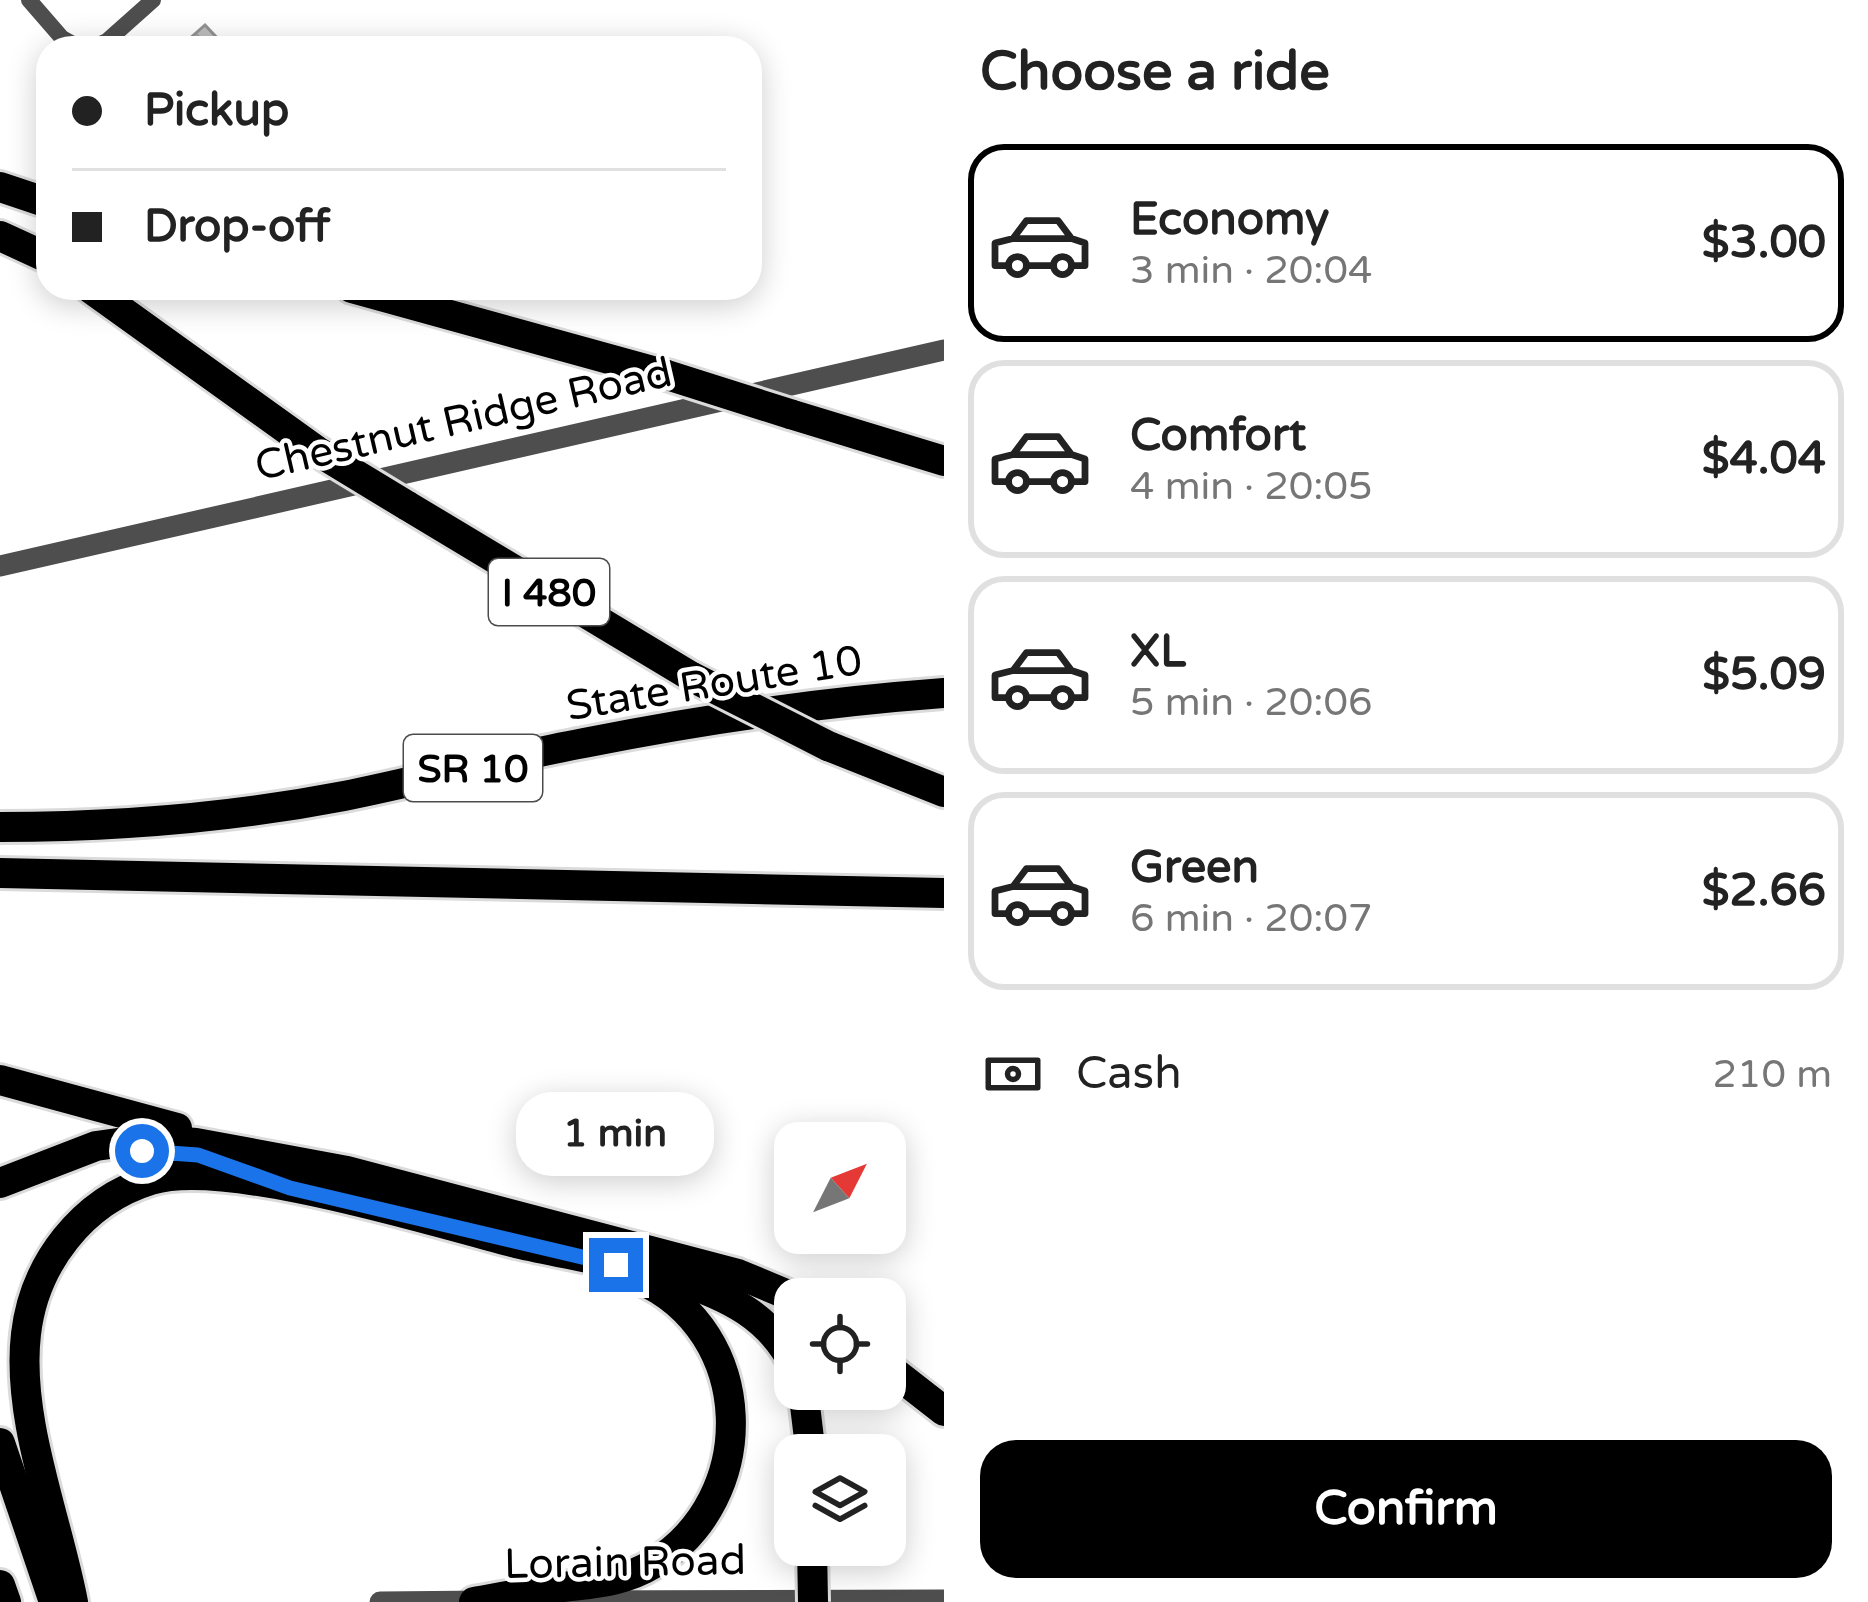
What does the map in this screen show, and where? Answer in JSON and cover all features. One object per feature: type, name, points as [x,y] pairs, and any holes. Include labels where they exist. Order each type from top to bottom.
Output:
[{"type":"highway","points":[[0,187],[36,199]]},
{"type":"highway","points":[[0,236],[36,253]]},
{"type":"highway","name":"I 480","points":[[107,300],[317,451],[692,677],[828,746],[944,792]]},
{"type":"highway","points":[[398,300],[526,333],[944,461]]},
{"type":"highway","name":"State Route 10","points":[[0,826],[216,817],[342,796],[738,714],[944,693]]},
{"type":"highway","points":[[0,873],[944,892]]},
{"type":"highway","points":[[0,1080],[269,1155],[382,1180],[752,1278],[774,1288]]},
{"type":"highway","points":[[0,1183],[76,1151],[129,1140],[178,1141],[269,1155]]},
{"type":"highway","points":[[0,1195],[75,1164],[142,1151],[198,1155],[290,1188]]},
{"type":"highway","points":[[54,1602],[25,1356],[32,1301],[51,1257],[93,1211],[152,1180],[198,1176],[290,1188],[649,1271],[723,1296],[774,1335]]},
{"type":"highway","points":[[475,1602],[603,1584],[640,1571],[695,1528],[727,1467],[731,1402],[724,1372],[703,1332],[656,1288],[583,1258]]},
{"type":"highway","points":[[675,1260],[757,1297],[774,1315]]},
{"type":"highway","points":[[906,1381],[944,1411]]},
{"type":"highway","points":[[0,1443],[73,1602]]},
{"type":"highway","points":[[812,1566],[812,1602]]},
{"type":"highway","points":[[823,1566],[823,1602]]},
{"type":"highway","points":[[0,1585],[6,1602]]},
{"type":"street","points":[[29,0],[60,36]]},
{"type":"street","points":[[109,36],[153,0]]},
{"type":"street","name":"Chestnut Ridge Road","points":[[0,566],[944,350]]},
{"type":"street","name":"Lorain Road","points":[[380,1602],[944,1600]]},
{"type":"building","points":[[205,25],[215,36],[193,36]]},
{"type":"route","points":[[142,1151],[219,1160],[290,1188],[616,1265]]}]
